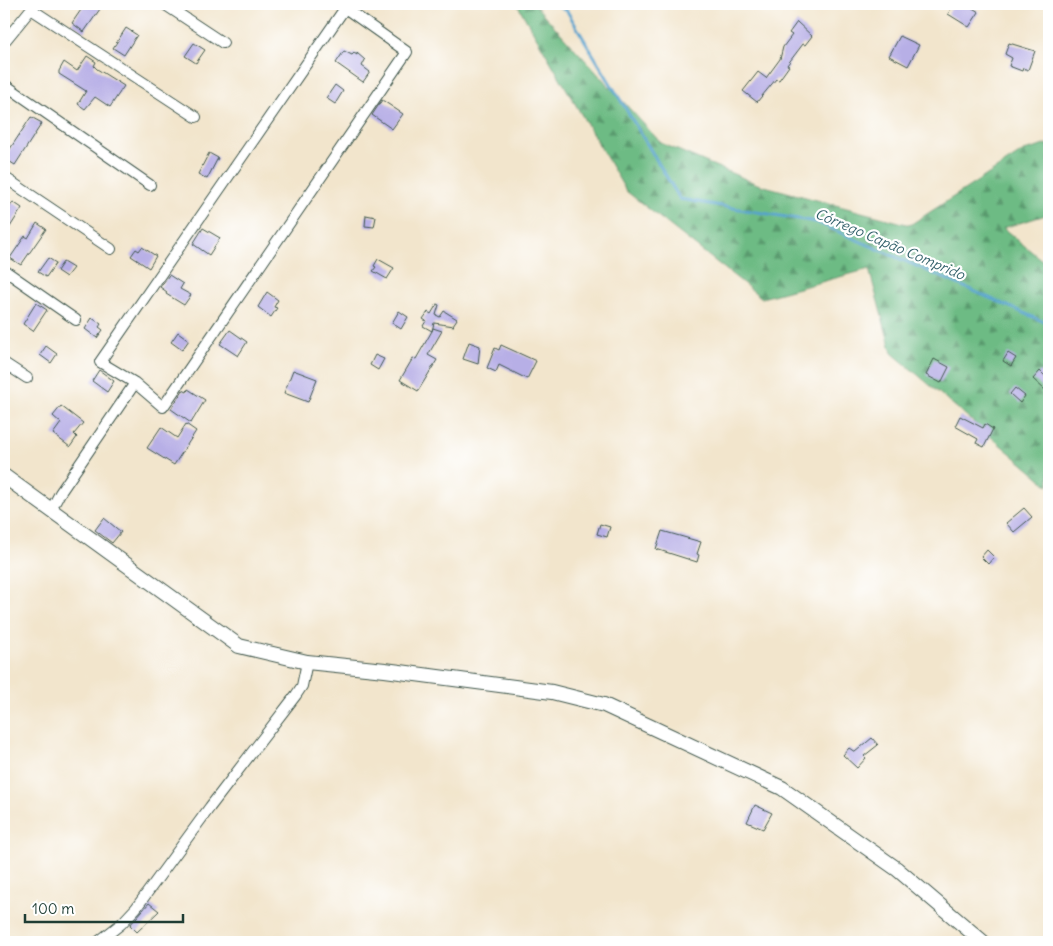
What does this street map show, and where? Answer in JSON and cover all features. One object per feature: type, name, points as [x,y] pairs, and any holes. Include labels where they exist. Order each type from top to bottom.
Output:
[{"type":"street","points":[[164,4],[223,43]]},
{"type":"street","points":[[4,42],[33,6],[196,117]]},
{"type":"street","points":[[345,8],[407,52],[163,407],[134,383],[100,362],[345,8]]},
{"type":"street","points":[[4,84],[150,185]]},
{"type":"street","points":[[4,177],[111,248]]},
{"type":"street","points":[[4,270],[76,320]]},
{"type":"street","points":[[4,363],[27,378]]},
{"type":"street","points":[[50,510],[134,383]]},
{"type":"street","points":[[4,476],[239,646],[307,662],[385,670],[552,692],[604,705],[782,788],[897,869],[983,942]]},
{"type":"street","points":[[98,942],[121,924],[136,908],[296,695],[302,686],[307,662]]},
{"type":"green space","points":[[517,4],[534,4],[661,143],[757,184],[910,225],[1024,151],[1049,144],[1049,214],[1003,228],[1049,266],[1049,486],[892,353],[869,269],[762,298],[626,191]]},
{"type":"building","points":[[85,4],[92,4],[100,9],[84,32],[72,23]]},
{"type":"building","points":[[954,4],[966,4],[979,12],[969,27],[948,14]]},
{"type":"building","points":[[797,22],[812,36],[805,45],[803,44],[787,65],[789,66],[779,80],[776,79],[757,102],[743,91],[758,72],[766,78],[780,59],[783,47],[792,35],[789,33]]},
{"type":"building","points":[[126,28],[137,35],[124,55],[113,48]]},
{"type":"building","points":[[900,36],[919,45],[908,66],[889,56]]},
{"type":"building","points":[[194,43],[205,50],[196,63],[185,56]]},
{"type":"building","points":[[1009,43],[1035,51],[1028,70],[1023,68],[1022,71],[1009,66],[1012,58],[1005,54]]},
{"type":"building","points":[[344,51],[352,55],[354,53],[357,55],[357,53],[365,60],[362,66],[370,72],[363,82],[336,63]]},
{"type":"building","points":[[87,56],[96,62],[94,66],[97,69],[124,86],[110,107],[95,97],[85,109],[78,104],[86,91],[59,74],[64,62],[77,71]]},
{"type":"building","points":[[335,85],[343,91],[335,104],[326,98]]},
{"type":"building","points":[[382,100],[403,114],[392,129],[372,115]]},
{"type":"building","points":[[31,117],[42,123],[15,165],[4,158]]},
{"type":"building","points":[[209,153],[218,158],[207,179],[198,174]]},
{"type":"building","points":[[13,202],[22,208],[10,227],[4,222],[4,215]]},
{"type":"building","points":[[366,215],[376,217],[374,227],[365,226]]},
{"type":"building","points":[[37,223],[46,229],[21,265],[10,258],[25,236],[28,238]]},
{"type":"building","points":[[203,228],[220,238],[209,255],[193,244]]},
{"type":"building","points":[[142,247],[156,256],[149,268],[131,256],[136,249],[139,251]]},
{"type":"building","points":[[48,258],[56,263],[46,277],[38,272]]},
{"type":"building","points":[[378,259],[394,268],[387,279],[373,271]]},
{"type":"building","points":[[63,262],[73,268],[66,277],[57,271]]},
{"type":"building","points":[[169,275],[183,284],[180,289],[191,295],[184,305],[166,294],[167,292],[160,287]]},
{"type":"building","points":[[267,292],[278,300],[274,307],[277,308],[271,317],[258,307]]},
{"type":"building","points":[[36,303],[47,310],[33,331],[23,324]]},
{"type":"building","points":[[437,304],[439,305],[436,315],[440,317],[444,311],[457,319],[454,326],[434,323],[432,331],[423,326],[426,321],[423,319],[428,312],[431,314]]},
{"type":"building","points":[[399,311],[408,317],[401,329],[392,323]]},
{"type":"building","points":[[92,318],[101,324],[99,327],[103,330],[97,338],[85,329]]},
{"type":"building","points":[[433,328],[442,331],[428,355],[437,360],[418,391],[400,380],[413,358],[416,359]]},
{"type":"building","points":[[230,330],[247,342],[238,356],[220,344]]},
{"type":"building","points":[[178,332],[189,340],[182,350],[171,342]]},
{"type":"building","points":[[469,342],[480,346],[478,364],[463,359]]},
{"type":"building","points":[[501,345],[536,361],[527,379],[499,365],[496,372],[487,368],[495,348],[499,350]]},
{"type":"building","points":[[46,346],[57,354],[51,363],[40,355]]},
{"type":"building","points":[[1008,353],[1016,358],[1011,366],[1003,361]]},
{"type":"building","points":[[375,355],[384,359],[378,370],[370,365]]},
{"type":"building","points":[[934,359],[949,367],[941,383],[926,375]]},
{"type":"building","points":[[99,370],[114,381],[107,392],[92,381]]},
{"type":"building","points":[[293,370],[317,379],[308,402],[284,393]]},
{"type":"building","points":[[1040,371],[1049,380],[1049,385],[1045,390],[1033,379]]},
{"type":"building","points":[[1015,388],[1025,396],[1020,403],[1010,394]]},
{"type":"building","points":[[188,389],[205,400],[191,423],[171,409],[183,390],[187,392]]},
{"type":"building","points":[[61,406],[83,423],[74,434],[77,437],[70,447],[53,434],[61,423],[53,416]]},
{"type":"building","points":[[960,416],[983,428],[985,424],[993,429],[984,447],[976,443],[978,439],[955,426]]},
{"type":"building","points":[[186,424],[196,431],[174,465],[147,448],[161,427],[177,438]]},
{"type":"building","points":[[1024,508],[1032,517],[1014,532],[1006,523]]},
{"type":"building","points":[[104,518],[121,532],[112,543],[95,530]]},
{"type":"building","points":[[600,524],[610,527],[607,537],[597,534]]},
{"type":"building","points":[[662,531],[701,542],[697,554],[699,555],[697,562],[656,549]]},
{"type":"building","points":[[987,550],[994,557],[988,564],[981,557]]},
{"type":"building","points":[[872,738],[878,745],[864,756],[866,758],[857,768],[843,755],[849,748],[855,752]]},
{"type":"building","points":[[755,805],[772,813],[763,829],[747,822]]},
{"type":"building","points":[[149,903],[159,911],[137,932],[130,925]]},
{"type":"waterway","name":"Córrego Capão Comprido","points":[[556,4],[567,11],[680,199],[816,222],[1049,324]]}]
